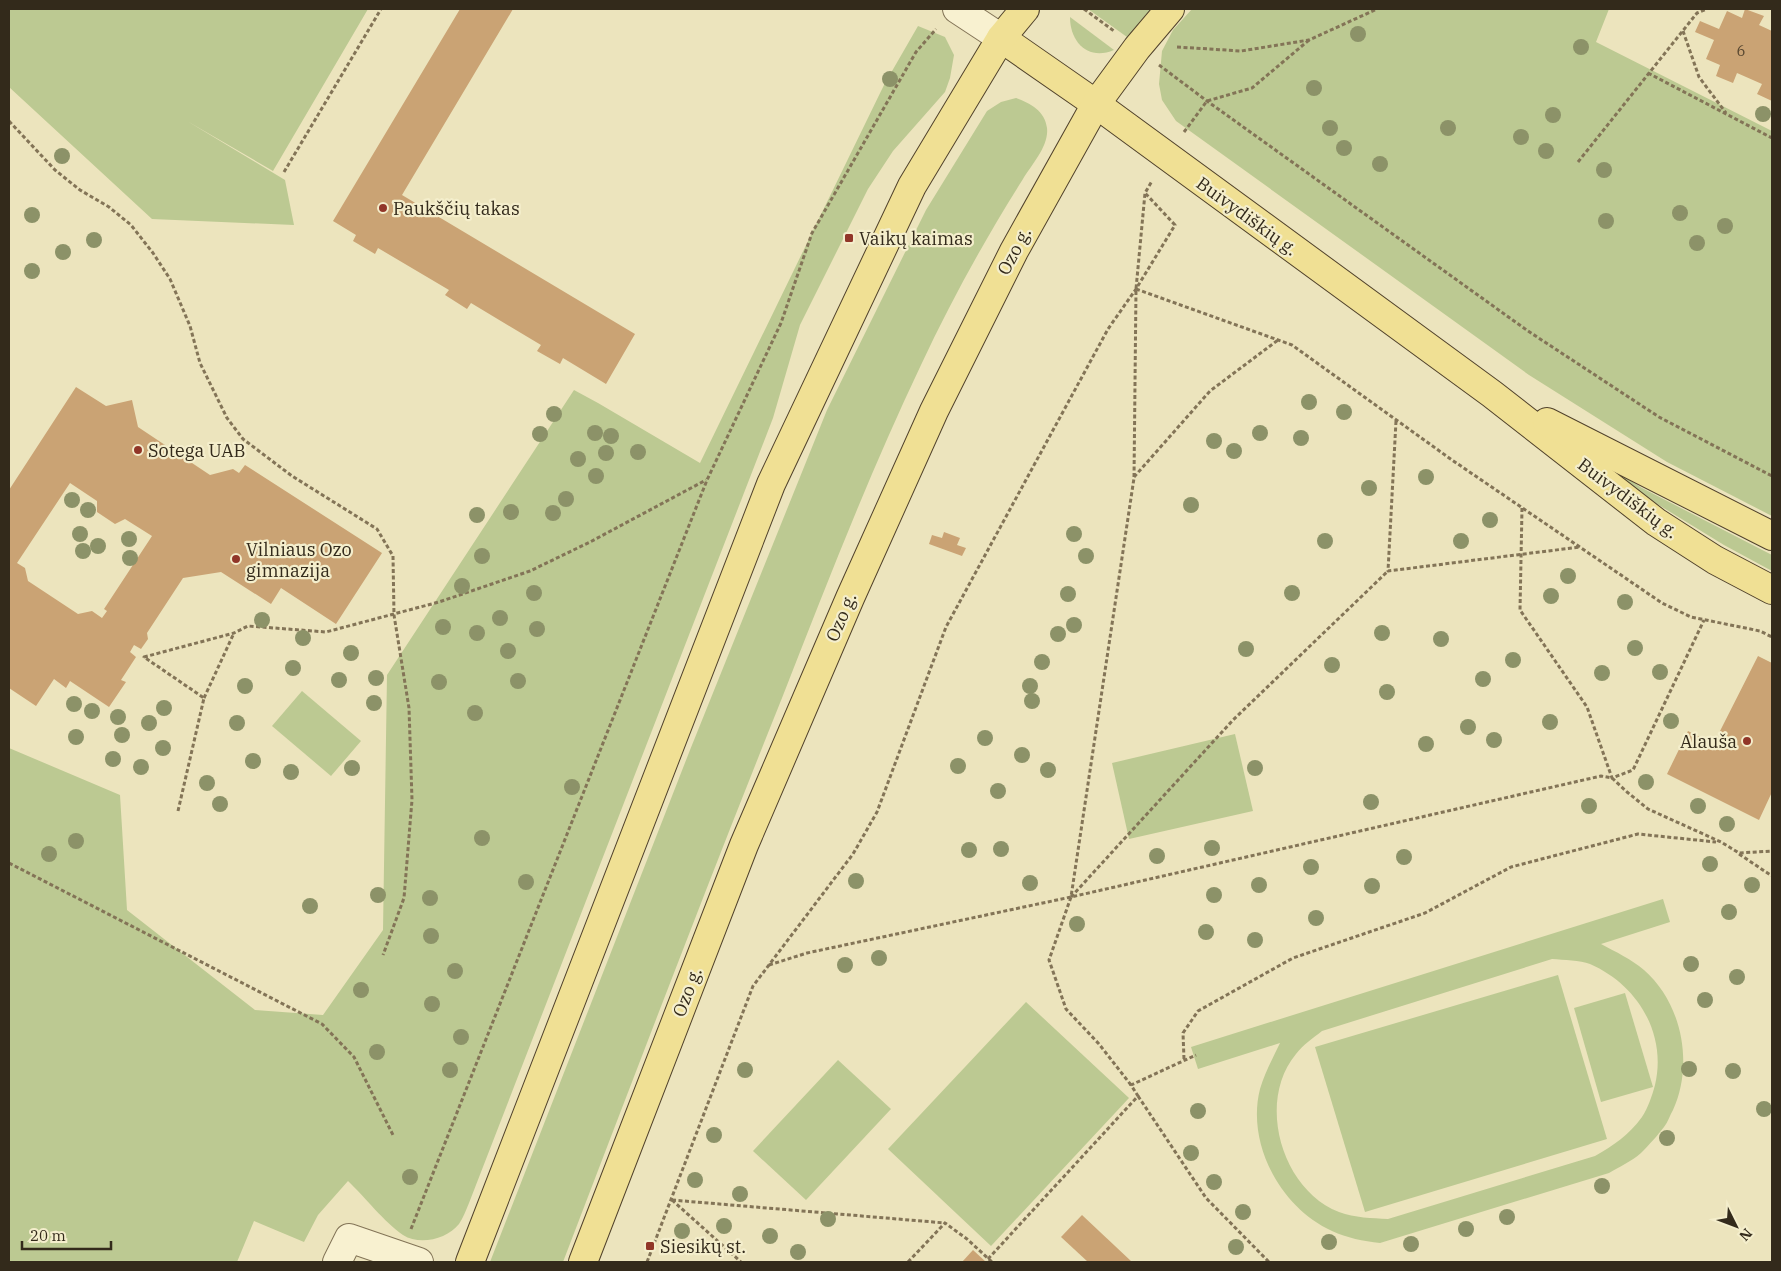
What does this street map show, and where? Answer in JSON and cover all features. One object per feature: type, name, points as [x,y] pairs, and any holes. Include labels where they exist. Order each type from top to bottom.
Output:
[{"type":"main road","points":[[470,1262],[771,484],[912,186],[1001,38],[1025,9]]},
{"type":"main road","name":"Ozo g.","points":[[584,1262],[744,845],[850,598],[942,393],[1014,251],[1096,104],[1137,48],[1170,9]]},
{"type":"main road","name":"Buivydiškių g.","points":[[1001,38],[1096,104],[1492,394],[1656,522],[1715,560],[1772,590]]},
{"type":"main road","name":"Buivydiškių g.","points":[[1492,394],[1772,536]]},
{"type":"street","points":[[949,16],[1001,38]]},
{"type":"street","points":[[337,1262],[349,1238],[410,1259]]},
{"type":"path","points":[[284,172],[381,9]]},
{"type":"path","points":[[1084,9],[1137,48]]},
{"type":"path","points":[[1177,47],[1241,51],[1308,40],[1377,9]]},
{"type":"path","points":[[1578,162],[1697,13],[1707,9]]},
{"type":"path","points":[[410,1259],[707,480],[781,323],[812,233],[916,52],[949,16]]},
{"type":"path","points":[[1683,30],[1699,77],[1727,114]]},
{"type":"path","points":[[1269,1262],[1206,1198],[1132,1085],[1099,1044],[1066,1008],[1049,960],[1071,897],[1134,478],[1136,289],[1146,193],[1166,156],[1207,101],[1252,88],[1308,40]]},
{"type":"path","points":[[1159,65],[1528,331],[1659,417],[1772,476]]},
{"type":"path","points":[[1648,73],[1772,138]]},
{"type":"path","points":[[9,121],[55,170],[80,190],[109,206],[131,225],[153,252],[170,279],[190,326],[200,363],[227,418],[244,439],[292,476],[377,529],[393,556],[394,615],[408,708],[412,800],[404,898],[383,955]]},
{"type":"path","points":[[647,1262],[752,986],[853,854],[877,812],[946,627],[1108,329],[1136,289],[1175,225],[1146,193]]},
{"type":"path","points":[[1136,289],[1292,345],[1522,508],[1662,603],[1691,617],[1760,631],[1772,637]]},
{"type":"path","points":[[1134,478],[1210,392],[1278,340]]},
{"type":"path","points":[[1388,571],[1396,420]]},
{"type":"path","points":[[204,698],[144,658],[234,634],[248,626],[326,632],[438,602],[530,571],[590,542],[707,480]]},
{"type":"path","points":[[1522,508],[1520,610],[1587,707],[1612,778],[1648,809],[1721,842],[1772,876]]},
{"type":"path","points":[[1071,897],[1232,720],[1388,571],[1580,547]]},
{"type":"path","points":[[769,965],[807,953],[1071,897],[1600,776],[1612,778],[1633,770],[1704,620]]},
{"type":"path","points":[[178,810],[204,698],[234,634]]},
{"type":"path","points":[[1184,1060],[1183,1033],[1198,1011],[1294,958],[1425,913],[1511,867],[1638,834],[1721,842]]},
{"type":"path","points":[[1739,853],[1772,851]]},
{"type":"path","points":[[9,863],[322,1024],[354,1057],[392,1135]]},
{"type":"path","points":[[1132,1085],[1196,1055]]},
{"type":"path","points":[[988,1259],[1138,1096]]},
{"type":"path","points":[[672,1200],[945,1223],[967,1239],[992,1262]]},
{"type":"path","points":[[672,1200],[741,1262]]},
{"type":"path","points":[[908,1262],[945,1223]]},
{"type":"green space","points":[[9,9],[368,9],[273,171],[187,121],[285,180],[294,225],[152,219],[9,87]]},
{"type":"green space","points":[[1088,9],[1154,9],[1127,37]]},
{"type":"green space","points":[[1192,9],[1609,9],[1596,42],[1772,131],[1772,516],[1667,462],[1529,375],[1176,121],[1162,100],[1159,84],[1162,51],[1173,30]]},
{"type":"green space","points":[[1070,17],[1114,50],[1097,53],[1083,47],[1073,35]]},
{"type":"green space","points":[[918,26],[945,37],[954,55],[950,78],[945,92],[893,151],[868,189],[800,325],[773,418],[469,1203],[459,1224],[448,1234],[433,1239],[417,1240],[410,1238],[389,1224],[348,1181],[318,1215],[304,1242],[254,1221],[237,1262],[9,1262],[9,748],[120,795],[127,910],[255,1010],[323,1015],[383,930],[387,675],[574,390],[700,463],[884,85]]},
{"type":"green space","points":[[1016,98],[1036,108],[1046,122],[1047,135],[1043,148],[995,224],[956,294],[884,447],[832,572],[726,839],[563,1262],[490,1262],[690,750],[827,410],[926,210],[987,111],[1001,102]]},
{"type":"green space","points":[[1584,452],[1642,488],[1772,555],[1772,571],[1724,545],[1649,499]]},
{"type":"green space","points":[[302,691],[361,741],[331,776],[272,726]]},
{"type":"green space","points":[[1235,734],[1253,811],[1129,839],[1112,763]]},
{"type":"green space","points":[[1663,899],[1670,922],[1601,944],[1634,962],[1657,984],[1668,999],[1681,1035],[1683,1073],[1673,1110],[1662,1130],[1641,1153],[1609,1173],[1380,1243],[1343,1236],[1314,1221],[1297,1207],[1283,1190],[1272,1172],[1263,1152],[1258,1131],[1257,1110],[1262,1083],[1280,1043],[1198,1069],[1191,1047]],"holes":[[[1552,959],[1590,964],[1607,973],[1635,998],[1645,1013],[1657,1048],[1658,1066],[1650,1102],[1637,1124],[1626,1135],[1595,1156],[1388,1219],[1357,1217],[1339,1212],[1319,1201],[1303,1185],[1290,1165],[1281,1143],[1277,1119],[1278,1096],[1284,1074],[1296,1054],[1305,1045],[1322,1031]]]},
{"type":"green space","points":[[1558,975],[1607,1139],[1365,1212],[1315,1047]]},
{"type":"green space","points":[[1625,993],[1653,1087],[1601,1102],[1574,1008]]},
{"type":"green space","points":[[1026,1002],[1129,1098],[991,1246],[888,1149]]},
{"type":"green space","points":[[838,1060],[891,1109],[806,1200],[753,1151]]},
{"type":"building","name":"Paukščių takas","points":[[460,9],[513,9],[402,195],[635,334],[606,384],[563,358],[560,364],[537,351],[541,345],[471,303],[467,309],[445,295],[449,290],[378,248],[375,254],[353,241],[356,235],[333,221]]},
{"type":"building","points":[[1745,9],[1764,16],[1759,25],[1772,31],[1772,101],[1757,94],[1762,84],[1737,73],[1733,83],[1716,76],[1720,65],[1706,59],[1714,40],[1695,32],[1700,21],[1719,29],[1727,11],[1742,18]]},
{"type":"building","points":[[76,387],[106,406],[132,400],[138,427],[210,475],[233,469],[239,473],[245,465],[382,553],[336,624],[281,588],[271,604],[221,572],[183,578],[147,633],[148,639],[141,649],[134,645],[130,652],[136,657],[121,680],[126,682],[109,707],[70,681],[66,688],[54,679],[36,706],[9,688],[9,490]],"holes":[[[70,483],[97,501],[97,512],[115,524],[125,519],[152,536],[104,609],[107,611],[102,618],[92,611],[78,614],[28,581],[25,568],[17,563]]]},
{"type":"building","points":[[944,532],[960,538],[957,545],[966,548],[962,556],[929,544],[932,535],[942,538]]},
{"type":"building","name":"Alauša","points":[[1758,656],[1772,663],[1772,792],[1759,820],[1667,774],[1688,731],[1718,746],[1724,735],[1719,733]]},
{"type":"building","points":[[1082,1215],[1132,1262],[1088,1262],[1061,1237]]},
{"type":"building","points":[[973,1250],[986,1262],[962,1262]]},
{"type":"place","name":"Paukščių takas","points":[[383,208]]},
{"type":"place","name":"Vaikų kaimas","points":[[849,238]]},
{"type":"place","name":"Sotega UAB","points":[[138,450]]},
{"type":"place","name":"Vilniaus Ozo gimnazija","points":[[236,559]]},
{"type":"place","name":"Alauša","points":[[1747,741]]},
{"type":"place","name":"Siesikų st.","points":[[650,1246]]}]
